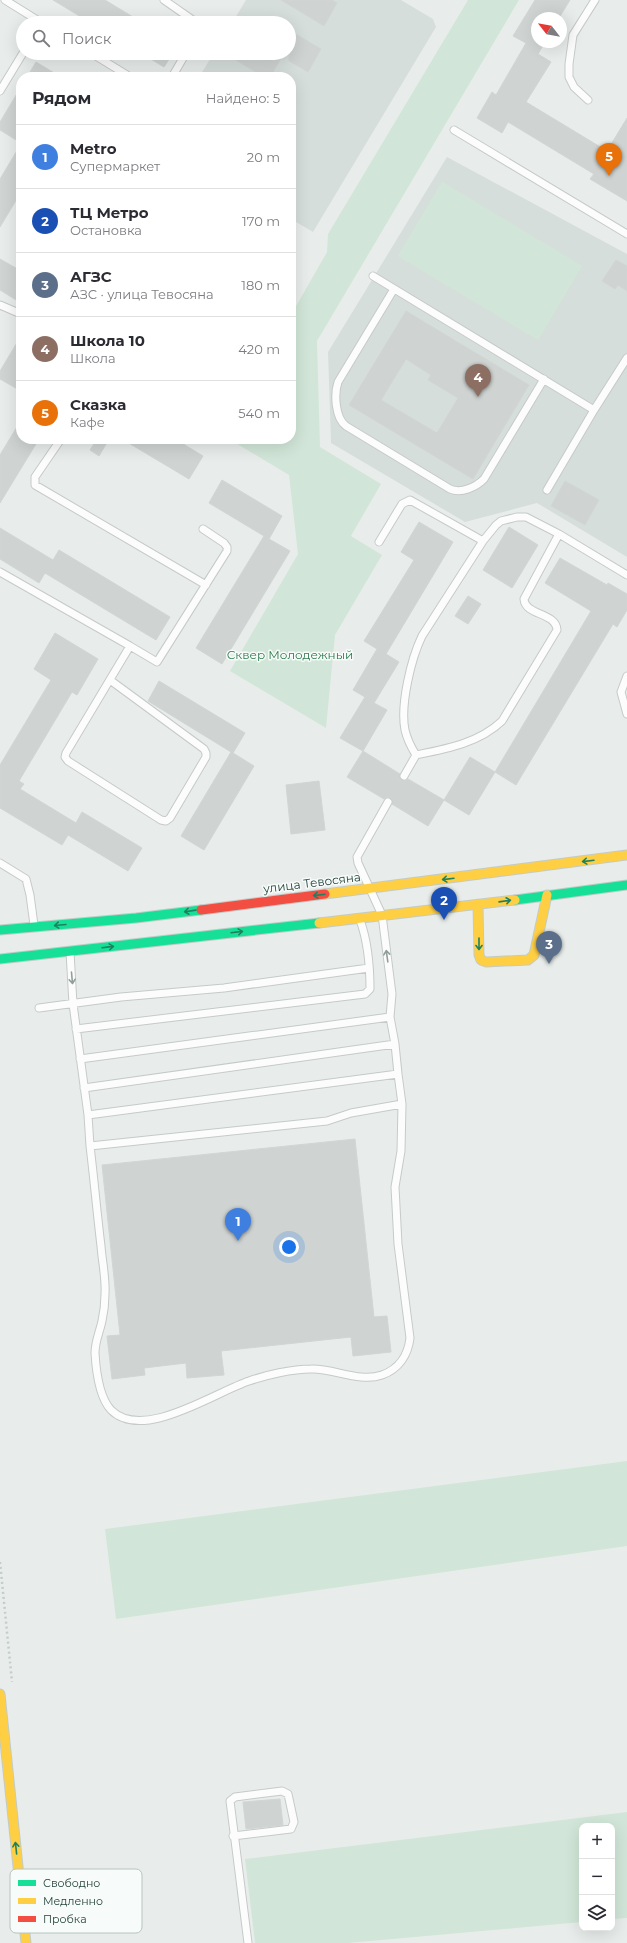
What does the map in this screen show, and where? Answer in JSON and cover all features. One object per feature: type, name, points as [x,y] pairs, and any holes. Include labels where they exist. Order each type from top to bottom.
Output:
[{"type":"street","name":"улица Тевосяна","points":[[0,930],[136,918],[627,856]]},
{"type":"street","points":[[0,959],[478,905],[627,885]]},
{"type":"street","points":[[478,905],[479,955],[481,960],[486,962],[528,960],[534,955],[547,895]]},
{"type":"street","points":[[0,1694],[18,1869]]},
{"type":"street","points":[[25,1933],[26,1943]]},
{"type":"lane","points":[[5,0],[31,16]]},
{"type":"lane","points":[[164,0],[187,16]]},
{"type":"lane","points":[[588,100],[574,87],[570,77],[569,64],[573,35],[595,0]]},
{"type":"lane","points":[[0,91],[19,60]]},
{"type":"lane","points":[[103,60],[122,72]]},
{"type":"lane","points":[[175,72],[182,60]]},
{"type":"lane","points":[[454,130],[627,234]]},
{"type":"lane","points":[[373,276],[594,410]]},
{"type":"lane","points":[[394,289],[338,382],[337,390],[339,417],[346,426],[450,489],[456,491],[463,490],[484,479],[544,379]]},
{"type":"lane","points":[[0,305],[16,312]]},
{"type":"lane","points":[[547,490],[594,410],[627,358]]},
{"type":"lane","points":[[58,444],[35,477],[35,484],[206,585]]},
{"type":"lane","points":[[379,542],[402,504],[410,500],[483,541]]},
{"type":"lane","points":[[416,755],[408,743],[404,722],[410,670],[414,651],[483,541],[496,525],[501,521],[516,517],[526,517],[559,534],[627,575]]},
{"type":"lane","points":[[0,572],[157,662],[227,551],[228,547],[224,543],[203,529]]},
{"type":"lane","points":[[404,776],[416,755],[462,744],[484,735],[502,721],[557,630],[554,621],[528,607],[524,599],[559,534]]},
{"type":"lane","points":[[110,680],[204,749],[206,753],[206,757],[170,818],[166,821],[161,820],[68,761],[65,757],[66,753],[130,646]]},
{"type":"lane","points":[[627,676],[622,692],[627,714]]},
{"type":"lane","points":[[70,952],[73,1004],[88,1115],[106,1293],[95,1352],[104,1400],[117,1415],[129,1420],[145,1419],[173,1415],[235,1385],[259,1377],[311,1369],[365,1377],[382,1375],[394,1368],[404,1358],[408,1349],[410,1338],[398,1244],[395,1187],[400,1151],[402,1104],[395,1044],[390,1017],[392,994],[382,915],[358,863],[357,857],[388,802]]},
{"type":"lane","points":[[0,863],[26,879],[30,895],[34,928]]},
{"type":"lane","points":[[76,1029],[362,994],[368,991],[370,985],[364,933],[359,918]]},
{"type":"lane","points":[[39,1008],[224,988],[369,968]]},
{"type":"lane","points":[[80,1059],[390,1017]]},
{"type":"lane","points":[[84,1088],[395,1044]]},
{"type":"lane","points":[[88,1115],[398,1074]]},
{"type":"lane","points":[[90,1146],[327,1121],[351,1113],[402,1104]]},
{"type":"lane","points":[[234,1836],[290,1829],[294,1822],[288,1794],[282,1791],[233,1797],[230,1804],[234,1836],[248,1943]]},
{"type":"shaded area","points":[[246,0],[401,0],[433,19],[436,27],[313,232],[296,222],[296,72],[202,72],[210,60],[296,60],[296,16],[236,16]]},
{"type":"shaded area","points":[[447,157],[627,254],[627,557],[537,503],[465,522],[331,443],[328,352]]},
{"type":"green space","name":"Сквер Молодежный","points":[[468,0],[519,0],[317,341],[320,447],[381,484],[351,536],[382,555],[335,635],[326,728],[230,671],[298,554],[289,475],[237,444],[296,444],[296,306],[327,252],[328,234]]},
{"type":"green space","points":[[442,182],[582,266],[538,340],[398,256]]},
{"type":"green space","points":[[627,1461],[627,1546],[116,1619],[105,1529]]},
{"type":"green space","points":[[627,1812],[627,1918],[615,1919],[615,1823],[579,1823],[579,1922],[348,1943],[255,1943],[245,1859]]},
{"type":"building","points":[[53,0],[105,0],[131,16],[79,16]]},
{"type":"building","points":[[281,0],[332,0],[337,3],[324,26]]},
{"type":"building","points":[[535,0],[570,0],[563,12],[531,12],[531,48],[542,48],[538,54],[551,62],[526,102],[607,151],[627,118],[627,201],[590,179],[594,174],[508,122],[502,133],[477,118],[492,92],[496,95],[526,43],[513,36]]},
{"type":"building","points":[[296,34],[321,49],[308,72],[289,61],[296,60]]},
{"type":"building","points":[[152,60],[168,60],[164,67]]},
{"type":"building","points":[[236,60],[280,60],[273,72],[256,72]]},
{"type":"building","points":[[36,62],[53,72],[30,72]]},
{"type":"building","points":[[16,95],[16,140],[0,130],[0,122]]},
{"type":"building","points":[[16,152],[16,200],[0,227],[0,179]]},
{"type":"building","points":[[0,259],[16,268],[16,300],[0,290]]},
{"type":"building","points":[[616,260],[627,266],[627,291],[618,285],[615,289],[602,281]]},
{"type":"building","points":[[406,311],[529,385],[473,479],[349,405]],"holes":[[[406,359],[431,375],[428,380],[458,398],[437,433],[381,400]]]},
{"type":"building","points":[[16,344],[16,388],[0,379],[0,371]]},
{"type":"building","points":[[16,428],[16,444],[36,444],[0,503],[0,455]]},
{"type":"building","points":[[94,444],[106,444],[99,456],[90,450]]},
{"type":"building","points":[[130,444],[183,444],[203,456],[189,479]]},
{"type":"building","points":[[222,480],[282,516],[269,539],[290,551],[222,664],[196,648],[264,536],[209,503]]},
{"type":"building","points":[[565,481],[599,500],[585,525],[551,506]]},
{"type":"building","points":[[419,522],[453,542],[386,654],[399,662],[374,703],[387,710],[363,751],[340,738],[365,697],[353,690],[377,649],[364,641],[414,560],[401,552]]},
{"type":"building","points":[[509,527],[538,545],[512,588],[483,570]]},
{"type":"building","points":[[0,528],[53,560],[59,550],[170,617],[156,640],[45,573],[39,583],[0,559]]},
{"type":"building","points":[[560,558],[607,585],[608,583],[627,594],[627,610],[617,627],[613,624],[516,785],[495,772],[591,611],[545,583]]},
{"type":"building","points":[[468,596],[481,604],[468,624],[455,616]]},
{"type":"building","points":[[55,633],[98,659],[77,695],[72,692],[19,781],[24,784],[20,789],[76,823],[82,812],[142,848],[128,871],[68,835],[62,845],[0,808],[0,765],[51,680],[34,669]]},
{"type":"building","points":[[159,681],[245,733],[233,753],[254,766],[204,850],[181,836],[231,752],[148,701]]},
{"type":"building","points":[[363,751],[400,774],[401,780],[404,781],[408,779],[444,800],[428,826],[392,804],[391,798],[388,797],[384,799],[347,777]]},
{"type":"building","points":[[470,757],[495,772],[469,815],[444,800]]},
{"type":"building","points":[[319,781],[325,830],[291,834],[286,785]]},
{"type":"building","points":[[355,1139],[374,1317],[387,1316],[391,1352],[353,1356],[351,1337],[221,1351],[224,1375],[187,1378],[186,1363],[144,1368],[145,1375],[112,1379],[107,1336],[120,1335],[102,1165]]},
{"type":"building","points":[[280,1799],[283,1825],[246,1829],[243,1802]]},
{"type":"traffic: fast","points":[[515,900],[627,885]]},
{"type":"traffic: fast","points":[[0,930],[136,918],[201,910]]},
{"type":"traffic: fast","points":[[0,959],[319,923]]},
{"type":"traffic: slow","points":[[325,894],[627,855]]},
{"type":"traffic: slow","points":[[478,905],[479,955],[481,960],[486,962],[528,960],[534,955],[547,895]]},
{"type":"traffic: slow","points":[[319,923],[515,900]]},
{"type":"traffic: slow","points":[[0,1694],[18,1869]]},
{"type":"traffic: slow","points":[[25,1933],[26,1943]]},
{"type":"traffic: jam","points":[[201,910],[325,894]]},
{"type":"place","name":"Сказка","points":[[609,176]]},
{"type":"place","name":"Школа 10","points":[[478,397]]},
{"type":"place","name":"ТЦ Метро","points":[[444,920]]},
{"type":"place","name":"АГЗС","points":[[549,964]]},
{"type":"place","name":"Metro","points":[[238,1241]]}]
